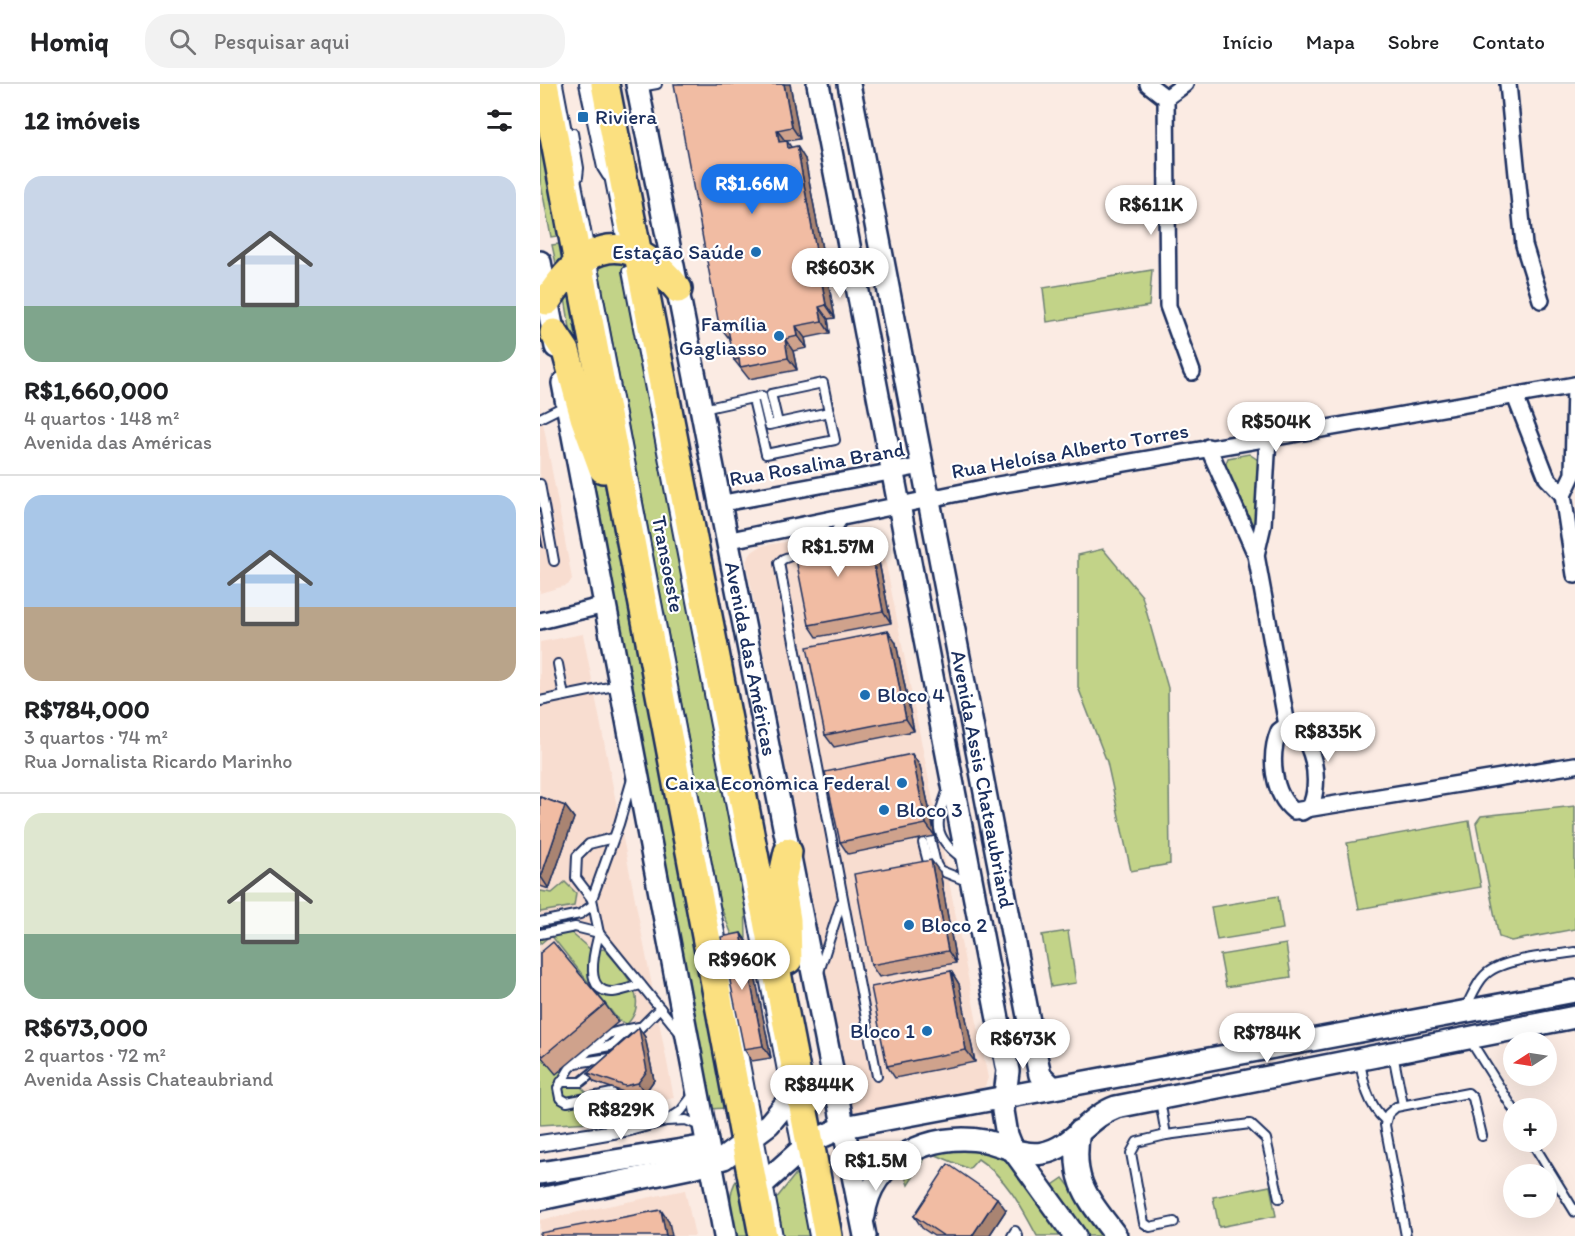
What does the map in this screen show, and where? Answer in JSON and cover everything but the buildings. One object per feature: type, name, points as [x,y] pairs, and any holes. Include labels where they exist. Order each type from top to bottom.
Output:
[{"type":"highway","points":[[544,84],[584,258],[632,551],[752,1138],[760,1193],[763,1236]]},
{"type":"highway","name":"Avenida das Américas","points":[[605,84],[631,252],[783,1003],[793,1095],[828,1236]]},
{"type":"highway","points":[[548,301],[560,281],[584,258],[607,249],[631,252],[665,274],[678,290]]},
{"type":"highway","points":[[554,333],[566,351],[584,417],[604,473],[613,513],[623,540],[632,551]]},
{"type":"highway","points":[[783,1003],[789,972],[787,920],[781,877],[788,852]]},
{"type":"highway","points":[[752,1236],[760,1193]]},
{"type":"street","name":"Avenida Assis Chateaubriand","points":[[818,84],[1008,1071],[1003,1123],[1013,1150],[1075,1236]]},
{"type":"street","name":"Avenida Assis Chateaubriand","points":[[849,84],[1032,1037],[1040,1075],[1053,1088]]},
{"type":"street","points":[[1148,84],[1166,98]]},
{"type":"street","points":[[1166,98],[1185,84]]},
{"type":"street","points":[[1508,84],[1524,245],[1541,300]]},
{"type":"street","name":"Avenida das Américas","points":[[644,85],[678,290],[718,504],[864,1229]]},
{"type":"street","points":[[1166,98],[1168,306],[1192,372]]},
{"type":"street","points":[[839,192],[847,198],[856,199],[869,187]]},
{"type":"street","points":[[848,239],[853,229],[860,225],[870,225],[878,233]]},
{"type":"street","points":[[540,262],[724,1236]]},
{"type":"street","points":[[1575,385],[1573,474],[1563,495],[1575,575]]},
{"type":"street","name":"Rua Heloísa Alberto Torres","points":[[928,500],[1208,447],[1575,385]]},
{"type":"street","points":[[1515,396],[1547,478],[1563,495]]},
{"type":"street","points":[[1256,555],[1263,525],[1268,437]]},
{"type":"street","points":[[1208,447],[1256,555],[1287,725]]},
{"type":"street","name":"Rua Rosalina Brand","points":[[718,504],[922,466]]},
{"type":"street","points":[[726,541],[928,500]]},
{"type":"street","points":[[918,606],[925,595],[932,591],[940,593],[948,600]]},
{"type":"street","points":[[540,621],[605,605]]},
{"type":"street","points":[[1287,725],[1279,731],[1273,755],[1279,793],[1286,805],[1293,811],[1302,812],[1575,765]]},
{"type":"street","points":[[1287,725],[1295,727],[1308,744],[1316,787],[1315,797],[1310,807],[1302,812]]},
{"type":"street","points":[[760,1193],[804,1146],[843,1127],[1575,991]]},
{"type":"street","points":[[1463,1012],[1468,1037]]},
{"type":"street","points":[[864,1229],[866,1201],[873,1186],[894,1161],[917,1147],[933,1142],[959,1138],[985,1141],[1013,1150],[1042,1154],[1065,1144],[1104,1112],[1242,1081],[1575,1017]]},
{"type":"street","points":[[1003,1043],[1011,1050],[1020,1051],[1032,1037]]},
{"type":"street","points":[[1238,1055],[1248,1067],[1242,1081]]},
{"type":"street","points":[[540,1198],[646,1167],[707,1146],[731,1154],[752,1138],[793,1095]]},
{"type":"street","points":[[1079,1131],[1075,1162],[1079,1178],[1086,1195],[1116,1236]]},
{"type":"street","points":[[540,1173],[646,1167]]},
{"type":"street","points":[[1103,1236],[1116,1236]]},
{"type":"lane","name":"Transoeste","points":[[561,84],[579,168],[577,182],[584,258],[724,952],[732,974],[747,1049],[752,1138]]},
{"type":"lane","name":"Transoeste","points":[[584,84],[602,168],[610,179]]},
{"type":"lane","name":"Transoeste","points":[[591,84],[610,179],[631,252],[755,939],[753,950],[772,1048],[779,1055],[793,1095]]},
{"type":"lane","points":[[753,399],[766,454],[835,440],[823,383],[771,394],[778,423]]},
{"type":"lane","points":[[701,410],[762,396],[769,425],[829,411]]},
{"type":"lane","points":[[540,418],[555,413],[567,404]]},
{"type":"lane","points":[[540,484],[554,561]]},
{"type":"lane","points":[[845,517],[833,536],[779,563],[877,1076]]},
{"type":"lane","points":[[558,664],[564,696]]},
{"type":"lane","points":[[540,701],[620,685]]},
{"type":"lane","points":[[540,922],[580,914],[592,902],[635,766]]},
{"type":"lane","points":[[613,838],[589,844],[577,856],[576,878],[592,902],[599,933],[592,973],[599,986],[613,992],[641,985]]},
{"type":"lane","points":[[927,840],[928,865],[940,871],[970,872]]},
{"type":"lane","points":[[816,982],[842,902]]},
{"type":"lane","points":[[540,934],[574,927],[599,933],[688,1042]]},
{"type":"lane","points":[[1463,1012],[1484,975],[1495,968],[1507,963],[1575,952]]},
{"type":"lane","points":[[612,1094],[567,1102],[558,1094],[561,1082],[575,1063],[589,1050],[610,1046],[629,1029],[639,1027],[660,1008]]},
{"type":"lane","points":[[561,1082],[581,1082],[637,1034],[639,1027]]},
{"type":"lane","points":[[1468,1037],[1506,1098]]},
{"type":"lane","points":[[1392,1052],[1403,1106]]},
{"type":"lane","points":[[575,1063],[610,1058]]},
{"type":"lane","points":[[1359,1059],[1370,1101],[1377,1113],[1385,1120],[1406,1236]]},
{"type":"lane","points":[[666,1121],[681,1111],[697,1090]]},
{"type":"lane","points":[[1385,1120],[1391,1110],[1403,1106],[1471,1094],[1482,1136]]},
{"type":"lane","points":[[1160,1098],[1166,1135]]},
{"type":"lane","points":[[540,1140],[628,1125],[686,1120],[707,1146]]},
{"type":"lane","points":[[540,1147],[630,1131],[650,1124]]},
{"type":"lane","points":[[1174,1222],[1150,1227],[1144,1223],[1131,1153],[1137,1142],[1166,1135],[1250,1124],[1266,1139],[1279,1198]]},
{"type":"lane","points":[[804,1146],[814,1236]]},
{"type":"lane","points":[[1538,1152],[1575,1212]]},
{"type":"lane","points":[[760,1193],[778,1236]]},
{"type":"lane","points":[[1012,1236],[1015,1231],[1018,1236]]},
{"type":"shaded area","points":[[540,406],[572,579],[568,585],[540,593]]},
{"type":"shaded area","points":[[858,530],[870,533],[883,549],[988,1078],[985,1086],[978,1091],[863,1115],[854,1112],[851,1104],[746,561],[752,552],[761,546]]},
{"type":"shaded area","points":[[583,634],[674,1098],[540,1124],[540,642]]},
{"type":"shaded area","points":[[685,1190],[695,1236],[540,1236],[540,1220]]},
{"type":"green space","points":[[540,105],[564,235],[551,237],[540,179]]},
{"type":"green space","points":[[566,243],[569,258],[558,273],[552,245]]},
{"type":"green space","points":[[622,257],[745,895],[746,938],[734,940],[720,905],[597,261]]},
{"type":"green space","points":[[1152,270],[1149,306],[1047,322],[1043,288]]},
{"type":"green space","points":[[570,285],[608,465],[575,358],[565,298]]},
{"type":"green space","points":[[588,440],[604,481],[725,1108],[710,1109],[591,480]]},
{"type":"green space","points":[[1249,454],[1258,460],[1258,523],[1252,529],[1224,468],[1228,458]]},
{"type":"green space","points":[[1103,549],[1142,596],[1168,688],[1170,864],[1131,871],[1107,762],[1078,687],[1078,555]]},
{"type":"green space","points":[[1575,806],[1575,929],[1511,941],[1499,937],[1476,823],[1481,816]]},
{"type":"green space","points":[[1469,821],[1481,887],[1359,909],[1347,843]]},
{"type":"green space","points":[[565,882],[576,893],[574,906],[540,912],[540,891],[552,893]]},
{"type":"green space","points":[[1278,896],[1283,929],[1217,940],[1211,907]]},
{"type":"green space","points":[[569,931],[592,951],[604,949],[626,975],[632,985],[636,1005],[634,1014],[627,1024],[619,1021],[551,935],[540,944],[540,937]]},
{"type":"green space","points":[[1068,931],[1076,983],[1051,987],[1042,935]]},
{"type":"green space","points":[[1286,944],[1291,977],[1226,987],[1220,955]]},
{"type":"green space","points":[[540,1046],[586,1092],[607,1121],[540,1125]]},
{"type":"green space","points":[[959,1143],[983,1145],[1006,1155],[1070,1236],[1037,1236],[1005,1184],[978,1159],[969,1169],[929,1152],[908,1185],[900,1163],[919,1150]]},
{"type":"green space","points":[[798,1171],[811,1236],[783,1236],[776,1199]]},
{"type":"green space","points":[[738,1178],[748,1236],[735,1236],[732,1221],[730,1206],[734,1185]]},
{"type":"green space","points":[[1063,1178],[1109,1236],[1083,1236],[1050,1187]]},
{"type":"green space","points":[[1270,1186],[1276,1216],[1219,1227],[1213,1197]]},
{"type":"place","name":"Riviera","points":[[583,117]]},
{"type":"place","name":"Estação Saúde","points":[[756,252]]},
{"type":"place","name":"Família Gagliasso","points":[[779,336]]},
{"type":"place","name":"Bloco 4","points":[[865,695]]},
{"type":"place","name":"Caixa Econômica Federal","points":[[902,783]]},
{"type":"place","name":"Bloco 3","points":[[884,810]]},
{"type":"place","name":"Bloco 2","points":[[909,925]]},
{"type":"place","name":"Bloco 1","points":[[927,1031]]}]
